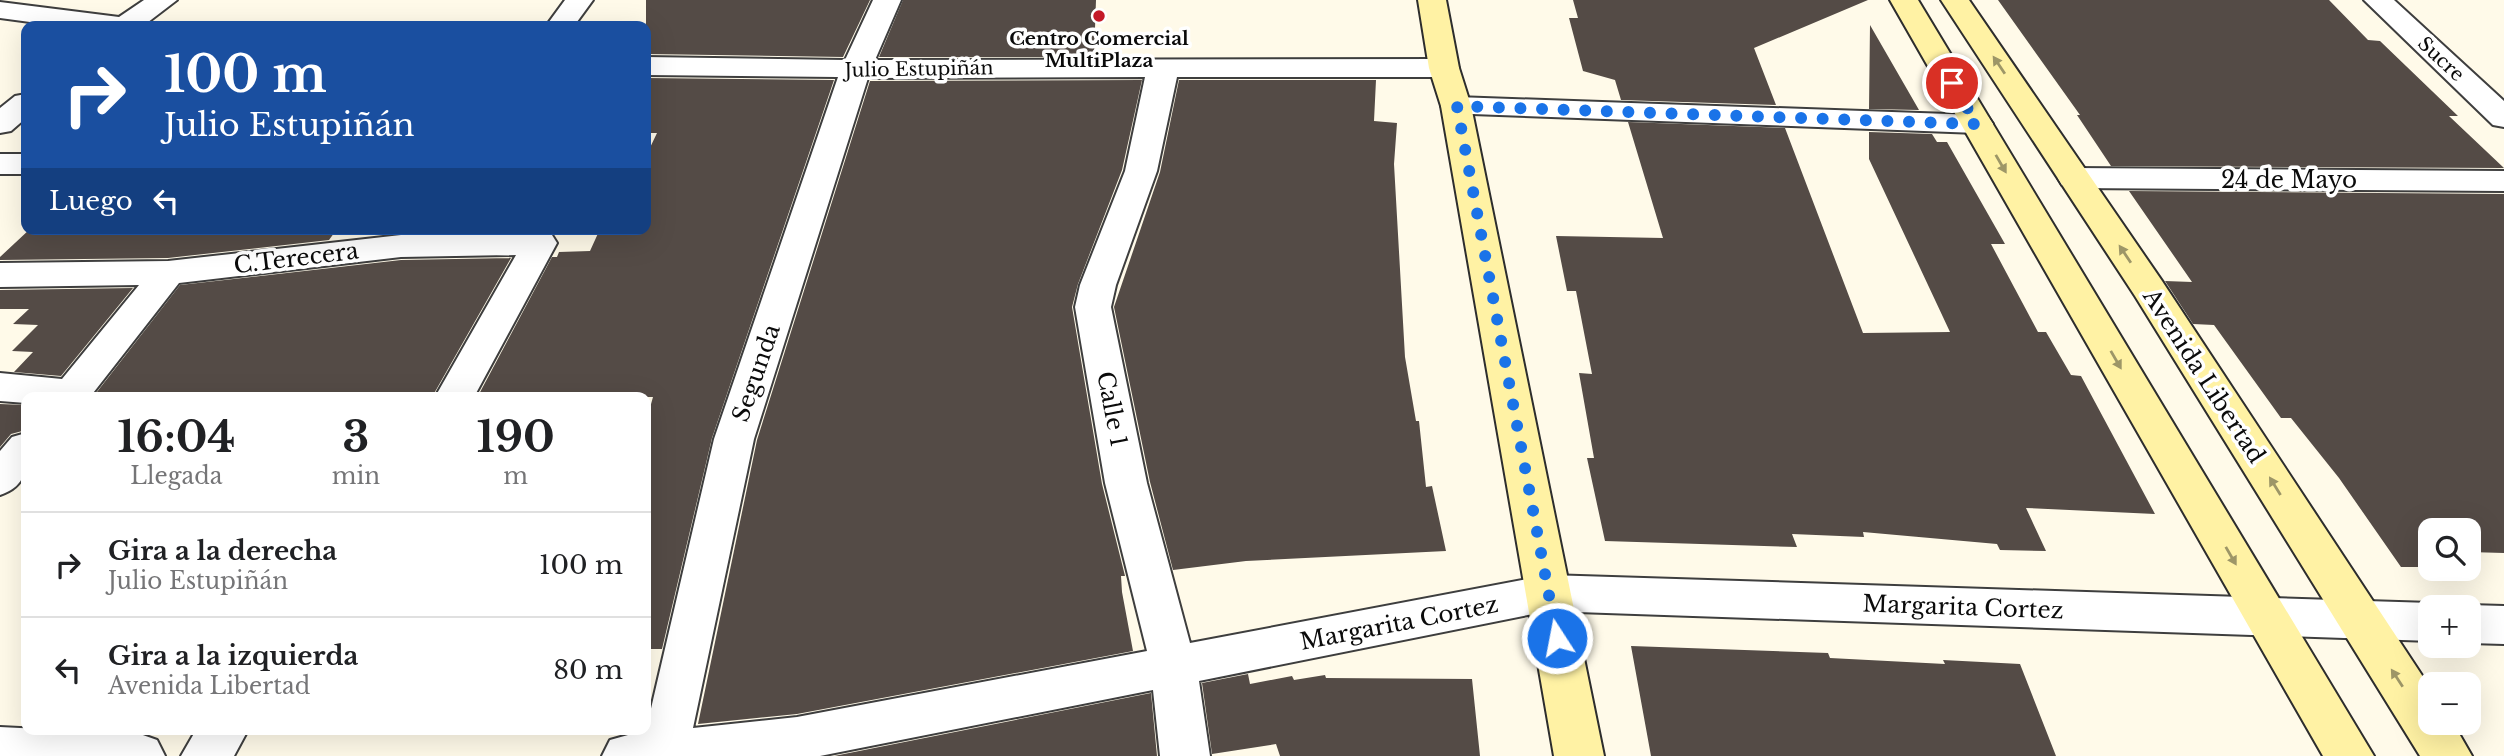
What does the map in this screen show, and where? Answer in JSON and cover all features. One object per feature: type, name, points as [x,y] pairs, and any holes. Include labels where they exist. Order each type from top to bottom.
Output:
[{"type":"street","points":[[132,21],[163,0]]},
{"type":"street","points":[[564,21],[579,0]]},
{"type":"street","name":"Segunda","points":[[651,755],[734,439],[855,71],[887,0]]},
{"type":"street","points":[[1432,0],[1444,68],[1457,106],[1579,756]]},
{"type":"street","points":[[1904,0],[2349,756]]},
{"type":"street","name":"Avenida Libertad","points":[[1955,0],[2149,289],[2448,756]]},
{"type":"street","name":"Sucre","points":[[2378,0],[2504,118]]},
{"type":"street","points":[[0,10],[85,21]]},
{"type":"street","name":"Julio Estupiñán","points":[[651,66],[855,71],[1164,65],[1444,68]]},
{"type":"street","name":"Calle 1","points":[[1164,65],[1141,171],[1098,285],[1093,307],[1126,483],[1174,668],[1185,756]]},
{"type":"street","points":[[1457,106],[1977,124]]},
{"type":"street","points":[[0,124],[21,107]]},
{"type":"street","points":[[0,164],[21,164]]},
{"type":"street","name":"24 de Mayo","points":[[2074,178],[2504,181]]},
{"type":"street","name":"C.Terecera","points":[[0,275],[168,273],[407,237],[540,243],[458,392]]},
{"type":"street","points":[[73,392],[168,273]]},
{"type":"street","points":[[0,387],[39,392]]},
{"type":"street","points":[[0,479],[21,454]]},
{"type":"street","name":"Margarita Cortez","points":[[651,755],[797,739],[1174,668],[1548,593],[2418,622]]},
{"type":"street","points":[[2481,624],[2504,625]]},
{"type":"street","points":[[206,756],[221,735]]},
{"type":"street","points":[[0,749],[140,756]]},
{"type":"building","points":[[646,0],[870,0],[843,57],[651,54],[651,21],[646,21]]},
{"type":"building","points":[[903,0],[1096,0],[1094,57],[879,57]]},
{"type":"building","points":[[1573,0],[1868,0],[1754,48],[1776,105],[1621,100],[1615,80],[1583,71],[1569,18],[1578,18]]},
{"type":"building","points":[[1998,0],[2329,0],[2368,40],[2380,41],[2458,116],[2449,116],[2504,168],[2111,166],[2077,115],[2080,115]]},
{"type":"building","points":[[1870,25],[1919,110],[1869,109]]},
{"type":"building","points":[[651,78],[834,80],[712,438],[662,649],[651,649],[651,392],[480,392],[552,257],[557,257],[559,252],[590,251],[597,235],[651,235],[651,146],[657,133],[651,133]]},
{"type":"building","points":[[1142,80],[1122,170],[1078,284],[1072,307],[1102,484],[1125,576],[1121,576],[1122,592],[1133,651],[797,714],[698,724],[757,440],[870,81]]},
{"type":"building","points":[[1179,80],[1376,80],[1374,121],[1397,123],[1394,164],[1405,357],[1416,421],[1419,421],[1426,487],[1432,486],[1446,551],[1246,561],[1173,570],[1150,482],[1114,307],[1160,172]]},
{"type":"building","points":[[1628,122],[1785,128],[1863,333],[1950,332],[1869,159],[1869,132],[1932,134],[1937,142],[1947,142],[2005,244],[1991,244],[2038,332],[2046,332],[2071,375],[2081,376],[2155,514],[2026,508],[2046,551],[2000,550],[1997,544],[1863,532],[1864,537],[1792,534],[1797,547],[1605,541],[1587,458],[1594,458],[1579,373],[1592,374],[1576,291],[1567,291],[1556,236],[1663,238]]},
{"type":"building","points":[[2129,191],[2504,194],[2504,553],[2481,552],[2481,518],[2418,518],[2418,567],[2401,567],[2339,478],[2291,418],[2281,418],[2214,325],[2193,324],[2165,281],[2192,282]]},
{"type":"building","points":[[24,235],[333,235],[329,240],[168,258],[0,260]]},
{"type":"building","points":[[511,258],[435,392],[97,392],[180,285],[401,260]]},
{"type":"building","points":[[133,288],[61,376],[14,372],[33,352],[12,351],[38,325],[13,324],[29,309],[0,309],[0,290]]},
{"type":"building","points":[[0,404],[21,405],[21,431],[11,434],[0,447]]},
{"type":"building","points":[[1631,646],[1828,653],[1830,658],[1945,664],[1943,660],[2020,664],[2056,756],[1651,756]]},
{"type":"building","points":[[1248,674],[1250,684],[1292,676],[1294,680],[1325,675],[1326,678],[1472,679],[1480,756],[1280,756],[1276,744],[1212,754],[1202,683]]},
{"type":"building","points":[[1151,693],[1157,756],[834,756]]},
{"type":"place","name":"Centro Comercial MultiPlaza","points":[[1099,16]]},
{"type":"route","points":[[1557,638],[1457,106],[1977,124],[1952,83]]}]
